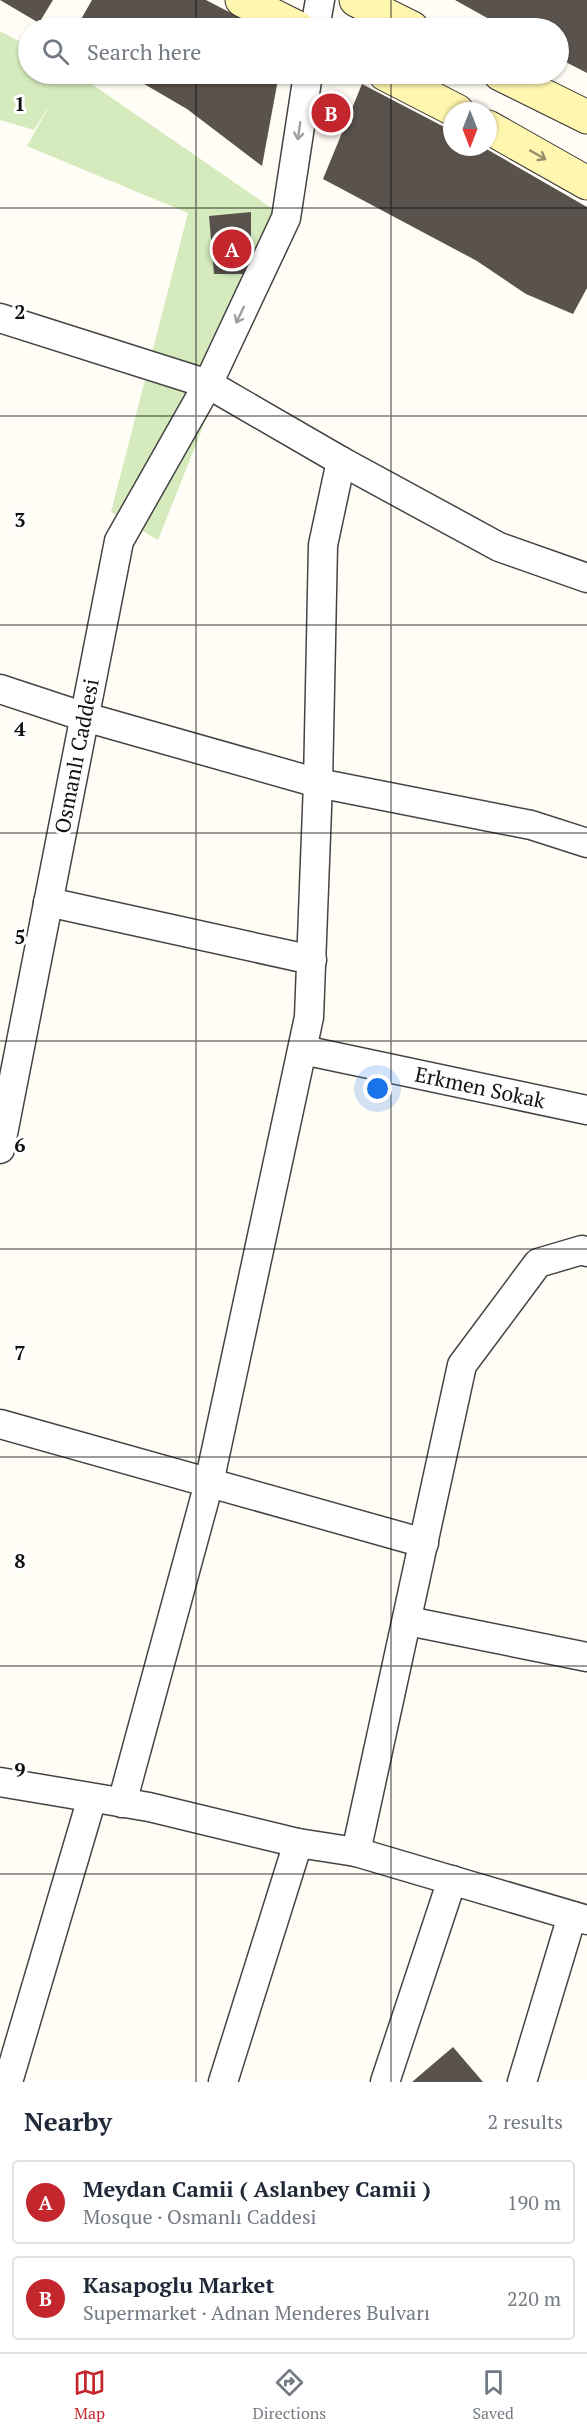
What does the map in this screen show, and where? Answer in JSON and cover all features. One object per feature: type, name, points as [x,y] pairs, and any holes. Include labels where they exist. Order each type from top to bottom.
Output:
[{"type":"main road","points":[[243,0],[278,18]]},
{"type":"main road","points":[[356,0],[392,18]]},
{"type":"main road","points":[[404,84],[443,104]]},
{"type":"main road","points":[[521,84],[587,117]]},
{"type":"main road","points":[[497,132],[587,183]]},
{"type":"street","points":[[317,18],[320,0]]},
{"type":"street","name":"Osmanlı Caddesi","points":[[0,1149],[119,541],[208,384],[286,218],[306,84]]},
{"type":"street","points":[[7,324],[208,384],[341,461],[500,547],[587,578]]},
{"type":"street","points":[[122,1803],[209,1483],[309,1017],[318,783],[323,545],[341,461]]},
{"type":"street","points":[[0,689],[85,717],[318,783],[531,825],[587,843]]},
{"type":"street","points":[[48,902],[312,960]]},
{"type":"street","name":"Erkmen Sokak","points":[[303,1050],[587,1110]]},
{"type":"street","points":[[356,1852],[462,1365],[538,1263],[582,1250],[587,1252]]},
{"type":"street","points":[[0,1425],[424,1543]]},
{"type":"street","points":[[408,1621],[587,1658]]},
{"type":"street","points":[[0,1782],[122,1803],[298,1843],[356,1852],[580,1918],[522,2082]]},
{"type":"street","points":[[8,2082],[92,1798]]},
{"type":"street","points":[[223,2082],[298,1843]]},
{"type":"street","points":[[385,2082],[452,1880]]},
{"type":"green space","points":[[0,31],[18,41],[18,84],[92,84],[286,218],[158,540],[111,512],[188,213],[27,146],[51,103],[34,130],[0,120]]},
{"type":"building","points":[[0,0],[53,0],[42,18],[31,18]]},
{"type":"building","points":[[92,0],[206,0],[241,18],[82,18]]},
{"type":"building","points":[[455,0],[587,0],[587,73],[569,64],[569,18],[487,18]]},
{"type":"building","points":[[144,84],[277,84],[262,166],[187,109]]},
{"type":"building","points":[[362,84],[443,126],[443,156],[497,155],[587,207],[587,288],[573,314],[526,294],[477,261],[323,179]]},
{"type":"building","points":[[251,212],[251,274],[214,274],[209,216]]},
{"type":"building","points":[[453,2047],[483,2082],[412,2082]]},
{"type":"place","name":"Kasapoglu Market","points":[[331,113]]},
{"type":"place","name":"Meydan Camii ( Aslanbey Camii )","points":[[232,249]]}]
